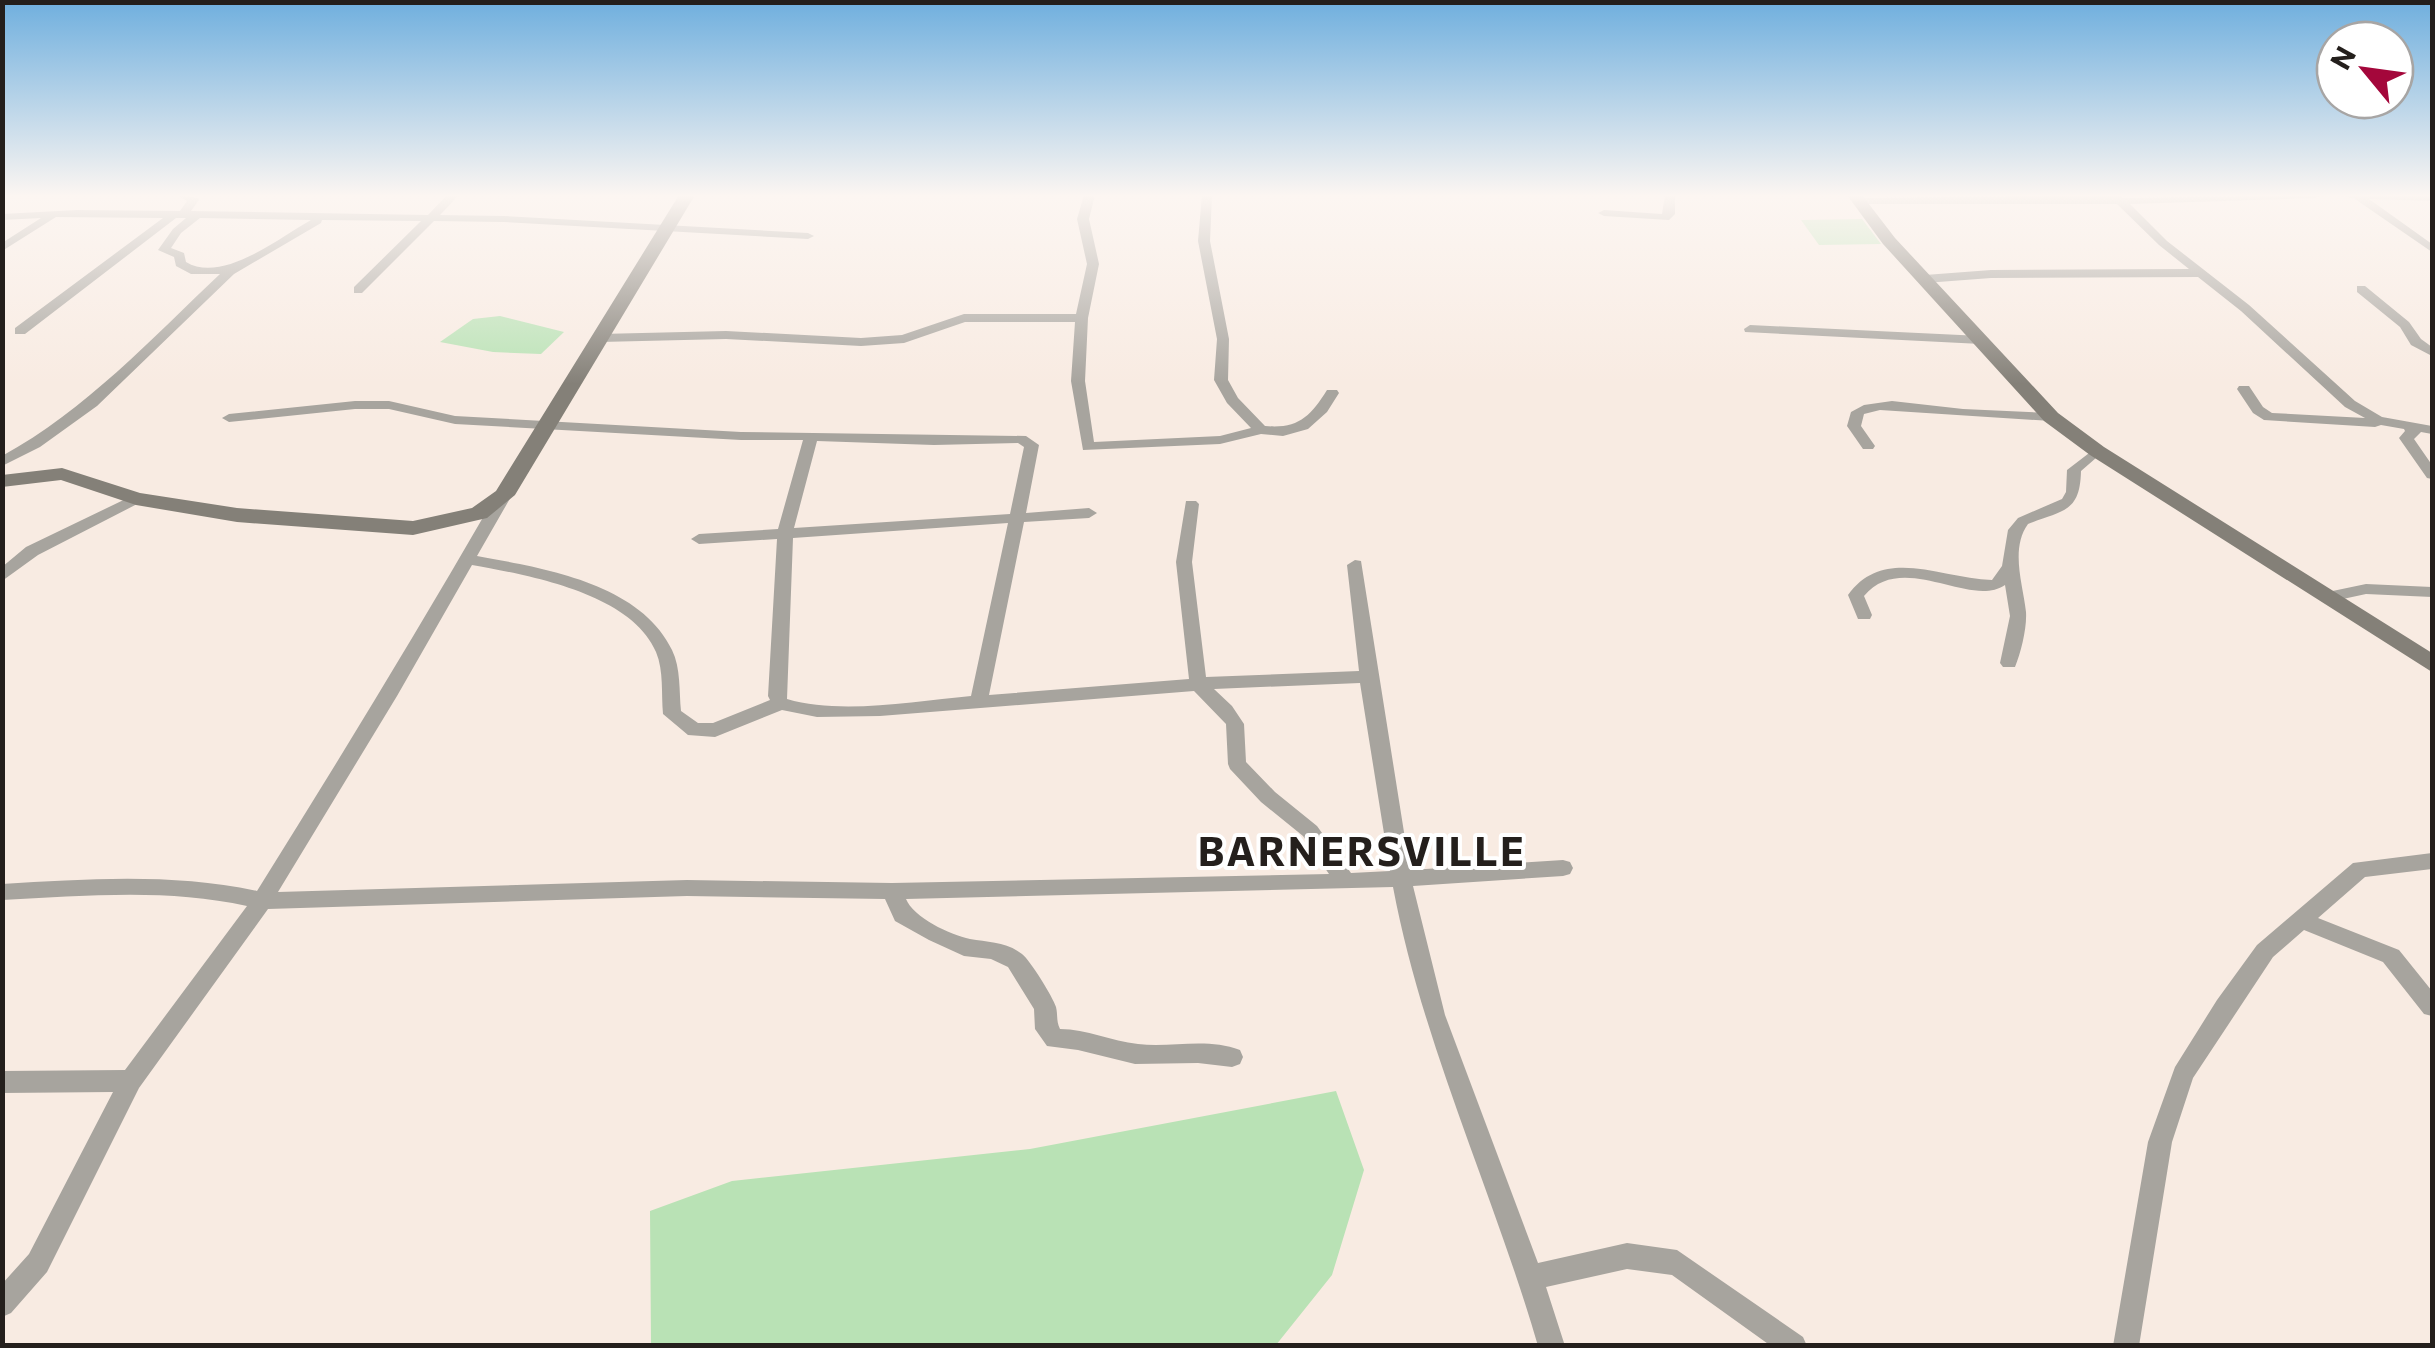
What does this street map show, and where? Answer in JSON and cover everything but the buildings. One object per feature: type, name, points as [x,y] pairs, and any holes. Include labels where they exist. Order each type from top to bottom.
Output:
[{"type":"main road","points":[[7,472],[62,474],[136,499],[237,515],[413,528],[480,512],[504,495],[647,258]]},
{"type":"main road","points":[[1907,258],[2052,417],[2097,451],[2432,664]]},
{"type":"street","points":[[20,332],[125,258]]},
{"type":"street","points":[[180,258],[180,263],[192,270],[230,271]]},
{"type":"street","points":[[7,472],[35,444],[92,403],[247,258]]},
{"type":"street","points":[[358,290],[391,258]]},
{"type":"street","points":[[1092,258],[1082,318],[1078,382],[1088,446],[1220,440],[1261,430],[1294,431],[1322,409],[1332,393]]},
{"type":"street","points":[[1207,258],[1224,339],[1221,380],[1232,400],[1261,430]]},
{"type":"street","points":[[2183,258],[2350,404],[2378,420],[2415,430]]},
{"type":"street","points":[[1925,279],[2031,273],[2201,272]]},
{"type":"street","points":[[2361,289],[2405,325],[2416,342],[2432,352]]},
{"type":"street","points":[[600,338],[726,336],[862,342],[904,338],[964,318],[1082,318]]},
{"type":"street","points":[[1750,329],[1981,340]]},
{"type":"street","points":[[2244,389],[2258,410],[2269,417],[2370,422],[2432,430]]},
{"type":"street","points":[[230,418],[355,404],[389,405],[455,420],[548,426],[1028,440],[1032,445],[1014,516],[979,702]]},
{"type":"street","points":[[1868,446],[1854,426],[1858,412],[1867,408],[1907,405],[1946,412],[2052,417]]},
{"type":"street","points":[[2415,430],[2406,438],[2432,475]]},
{"type":"street","points":[[781,703],[777,696],[786,532],[811,436]]},
{"type":"street","points":[[2009,663],[2018,616],[2010,566],[2016,530],[2022,521],[2068,502],[2073,492],[2074,470],[2097,451]]},
{"type":"street","points":[[2,1304],[38,1262],[132,1081],[262,901],[391,692],[504,495]]},
{"type":"street","points":[[2,576],[32,551],[136,499]]},
{"type":"street","points":[[1191,504],[1184,562],[1198,684],[1230,712],[1239,726],[1237,764],[1268,797],[1310,832],[1346,882]]},
{"type":"street","points":[[700,539],[1089,513]]},
{"type":"street","points":[[465,559],[546,573],[641,617],[665,652],[672,714],[694,730],[715,730],[781,703],[835,712],[1198,684],[1365,677]]},
{"type":"street","points":[[1355,565],[1365,677],[1400,880],[1434,1014],[1506,1220],[1532,1277],[1552,1346]]},
{"type":"street","points":[[1864,615],[1856,595],[1877,578],[1909,572],[1980,587],[1997,585],[2010,566]]},
{"type":"street","points":[[2330,596],[2366,589],[2432,592]]},
{"type":"street","points":[[2126,1346],[2160,1142],[2182,1074],[2265,951],[2304,921],[2360,868],[2432,861]]},
{"type":"street","points":[[2,892],[130,885],[212,890],[262,901],[687,888],[892,891],[1346,882],[1563,868]]},
{"type":"street","points":[[892,891],[902,914],[936,934],[964,947],[994,950],[1016,961],[1045,1007],[1046,1029],[1054,1039],[1077,1037],[1144,1055],[1196,1050],[1232,1057]]},
{"type":"street","points":[[2304,921],[2391,956],[2432,1007]]},
{"type":"street","points":[[2,1082],[132,1081]]},
{"type":"street","points":[[1532,1277],[1627,1256],[1677,1263],[1794,1346]]},
{"type":"green space","points":[[500,316],[564,332],[541,354],[493,352],[440,342],[473,319]]},
{"type":"green space","points":[[1336,1091],[1364,1170],[1332,1275],[1276,1345],[651,1345],[650,1211],[732,1181],[1030,1149]]},
{"type":"district","name":"BARNERSVILLE","points":[[1362,849]]}]
